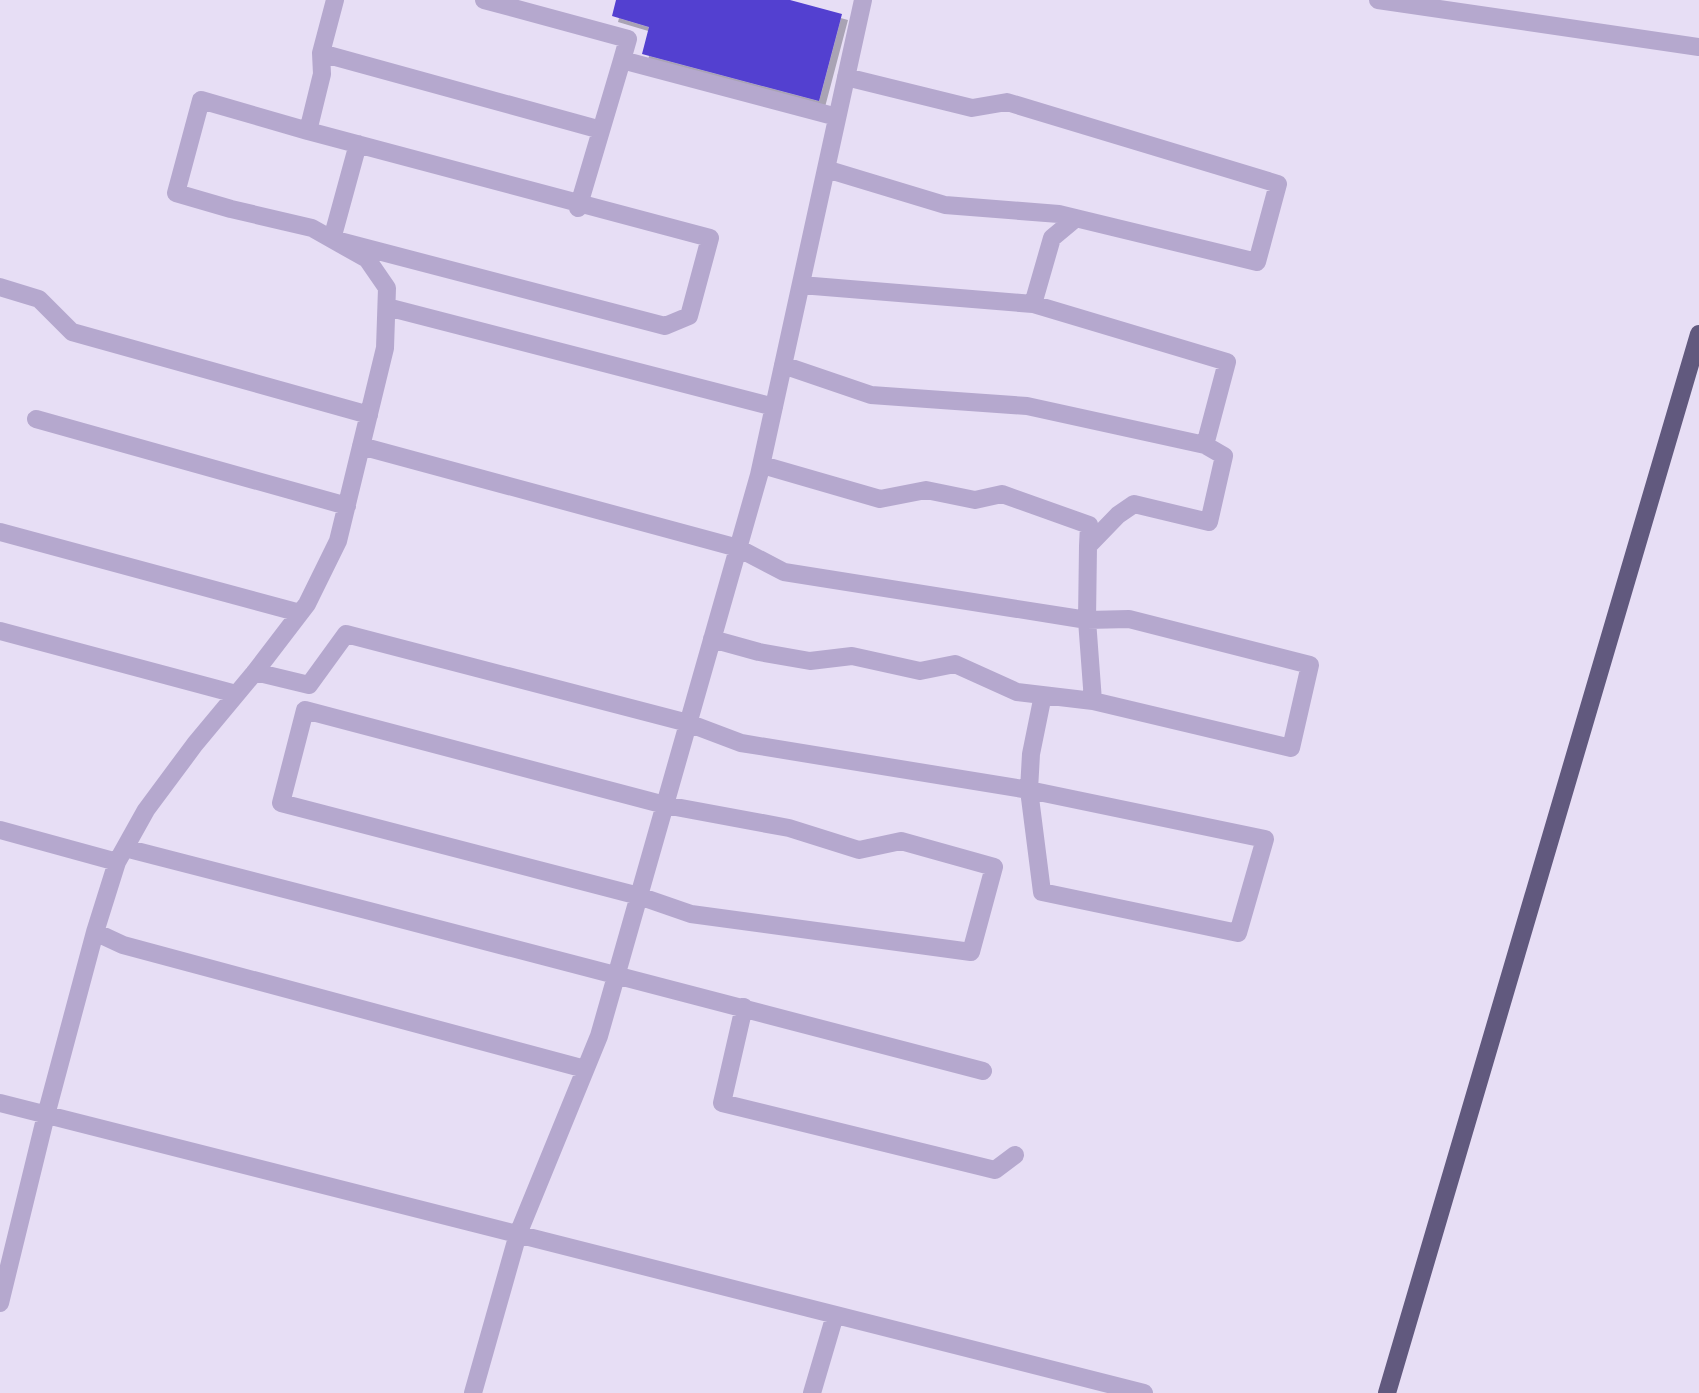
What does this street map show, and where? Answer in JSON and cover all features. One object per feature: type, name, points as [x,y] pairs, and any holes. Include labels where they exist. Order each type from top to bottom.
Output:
[{"type":"main road","points":[[1387,1393],[1699,334]]},
{"type":"street","points":[[308,131],[322,74],[321,53],[335,0]]},
{"type":"street","points":[[484,0],[628,39],[578,205]]},
{"type":"street","points":[[473,1393],[518,1234],[599,1036],[762,465],[863,0]]},
{"type":"street","points":[[1378,0],[1699,47]]},
{"type":"street","points":[[321,53],[601,130]]},
{"type":"street","points":[[622,60],[837,117]]},
{"type":"street","points":[[826,169],[945,205],[1059,214],[1257,262],[1278,184],[1007,102],[972,108],[846,77]]},
{"type":"street","points":[[0,1303],[95,932],[121,855],[146,810],[307,604],[338,541],[385,348],[387,288],[367,259],[312,228],[176,193],[201,100],[578,205],[710,238],[689,316],[665,326],[332,239]]},
{"type":"street","points":[[332,239],[358,144]]},
{"type":"street","points":[[1033,304],[1052,238],[1076,218]]},
{"type":"street","points":[[801,285],[1033,304],[1227,362],[1205,445]]},
{"type":"street","points":[[0,286],[39,299],[72,332],[369,415]]},
{"type":"street","points":[[387,307],[774,407]]},
{"type":"street","points":[[783,365],[871,395],[1027,407],[1205,445],[1224,456],[1209,523],[1134,504],[1118,514],[1088,546]]},
{"type":"street","points":[[36,419],[347,506]]},
{"type":"street","points":[[361,446],[738,548],[784,572],[1087,620],[1129,619],[1310,666],[1291,748],[1094,701],[1017,692],[955,664],[920,671],[852,656],[810,661],[759,652],[712,639]]},
{"type":"street","points":[[762,465],[880,499],[926,490],[975,500],[1002,494],[1089,525],[1087,620],[1094,701]]},
{"type":"street","points":[[0,532],[300,613]]},
{"type":"street","points":[[0,631],[236,694]]},
{"type":"street","points":[[305,710],[665,805],[789,828],[859,850],[901,841],[994,867],[971,952],[691,914],[639,896],[281,803],[309,685],[346,634],[688,723],[741,743],[1029,790],[1265,839],[1238,933],[1042,892],[1029,790],[1031,754],[1043,695]]},
{"type":"street","points":[[255,672],[309,685]]},
{"type":"street","points":[[0,830],[121,855],[617,975],[983,1071]]},
{"type":"street","points":[[95,932],[123,945],[585,1069]]},
{"type":"street","points":[[744,1007],[722,1103],[995,1170],[1015,1155]]},
{"type":"street","points":[[0,1103],[1144,1393]]},
{"type":"street","points":[[812,1393],[835,1315]]},
{"type":"building","points":[[616,0],[790,0],[842,14],[819,101],[642,54],[649,27],[612,16]]}]
